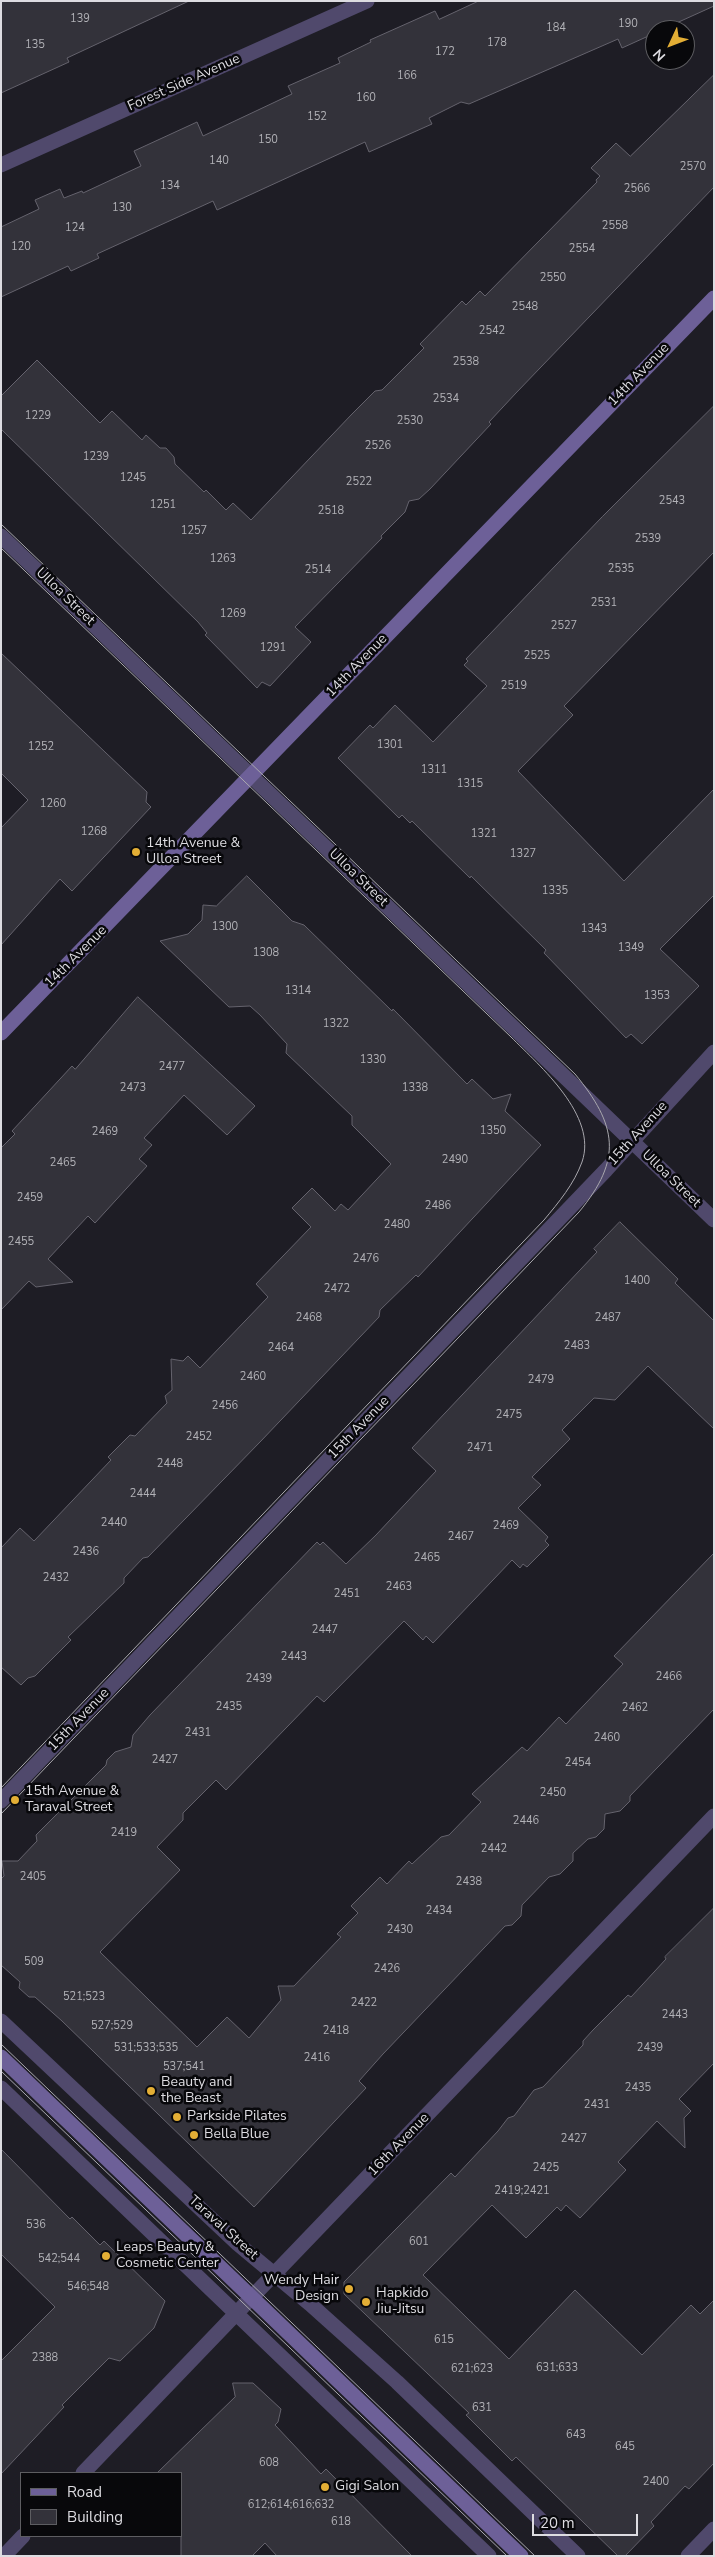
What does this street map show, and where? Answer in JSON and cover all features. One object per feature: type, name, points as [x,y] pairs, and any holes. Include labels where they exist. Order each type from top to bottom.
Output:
[{"type":"street","name":"Forest Side Avenue","points":[[1,165],[367,1]]},
{"type":"street","name":"14th Avenue","points":[[1,1033],[714,298]]},
{"type":"street","name":"Ulloa Street","points":[[1,536],[714,1220]]},
{"type":"street","name":"15th Avenue","points":[[1,1801],[606,1170],[631,1140],[714,1052]]},
{"type":"street","name":"16th Avenue","points":[[84,2472],[714,1816]]},
{"type":"street","name":"Taraval Street","points":[[1,2021],[238,2244],[397,2382],[578,2556]]},
{"type":"street","name":"Taraval Street","points":[[1,2057],[521,2556]]},
{"type":"street","points":[[1,2088],[489,2556]]},
{"type":"street","points":[[688,2556],[714,2529]]},
{"type":"street","points":[[4,2556],[22,2537]]},
{"type":"building","points":[[1,1],[189,1],[67,58],[69,62],[1,93]]},
{"type":"building","points":[[479,1],[714,1],[714,6],[683,20],[645,20],[645,38],[622,48],[618,39],[469,104],[461,102],[429,118],[432,124],[369,152],[365,142],[217,210],[213,201],[97,254],[99,258],[71,271],[68,266],[1,297],[1,227],[39,209],[35,200],[60,189],[64,198],[82,191],[83,193],[141,166],[134,151],[197,122],[203,136],[292,94],[288,86],[340,63],[338,58],[371,42],[370,40],[435,11],[439,19]]},
{"type":"building","points":[[714,75],[714,187],[516,393],[489,422],[491,424],[430,489],[419,499],[409,501],[405,512],[381,536],[382,538],[295,627],[311,642],[270,686],[262,682],[257,688],[205,635],[207,633],[198,622],[1,429],[1,396],[37,360],[100,423],[112,411],[142,440],[146,435],[160,448],[166,448],[174,457],[175,464],[226,510],[233,503],[251,520],[375,391],[382,390],[424,348],[420,344],[462,301],[466,305],[480,291],[485,296],[597,182],[596,180],[600,176],[591,168],[616,143],[630,156]]},
{"type":"building","points":[[714,406],[714,552],[564,706],[573,715],[518,771],[624,881],[714,789],[714,895],[660,949],[699,986],[642,1044],[631,1034],[626,1038],[544,953],[546,950],[471,876],[470,878],[412,821],[410,823],[402,815],[399,818],[338,758],[370,725],[373,728],[395,705],[433,742],[487,686],[464,665],[468,661],[466,659],[602,517]]},
{"type":"building","points":[[1,653],[147,792],[146,802],[151,807],[72,891],[60,879],[1,945],[1,828],[28,800],[1,773]]},
{"type":"building","points":[[247,876],[292,921],[304,925],[392,1011],[393,1009],[467,1084],[472,1079],[493,1099],[511,1094],[505,1111],[541,1145],[418,1277],[416,1275],[380,1310],[379,1317],[260,1442],[148,1557],[143,1558],[124,1578],[124,1583],[68,1637],[71,1640],[35,1676],[28,1678],[21,1685],[1,1667],[1,1548],[20,1528],[34,1541],[111,1460],[108,1457],[130,1435],[135,1436],[167,1403],[165,1396],[172,1390],[171,1359],[183,1361],[188,1356],[200,1368],[268,1297],[256,1284],[311,1227],[292,1208],[312,1188],[335,1211],[341,1204],[348,1210],[391,1164],[352,1125],[352,1116],[286,1053],[287,1044],[260,1015],[250,1006],[229,1007],[160,941],[188,934],[202,920],[203,905],[216,906]]},
{"type":"building","points":[[138,997],[255,1106],[227,1135],[184,1095],[144,1138],[152,1145],[139,1159],[147,1166],[95,1223],[88,1216],[48,1259],[73,1282],[36,1287],[29,1281],[1,1310],[1,1148],[15,1134],[12,1131],[72,1066],[75,1069]]},
{"type":"building","points":[[620,1222],[678,1279],[675,1283],[714,1321],[714,1429],[648,1366],[615,1400],[594,1398],[562,1430],[570,1439],[532,1477],[541,1485],[518,1508],[548,1537],[545,1541],[549,1545],[527,1567],[523,1564],[520,1568],[512,1560],[433,1643],[426,1636],[423,1640],[404,1621],[324,1702],[317,1696],[226,1790],[216,1780],[183,1813],[183,1820],[157,1847],[180,1870],[100,1952],[197,2047],[227,2017],[249,2038],[281,2000],[278,1986],[294,1986],[341,1937],[337,1934],[358,1913],[351,1906],[380,1877],[387,1884],[409,1861],[412,1864],[441,1837],[449,1835],[481,1802],[472,1794],[522,1747],[527,1751],[559,1717],[566,1724],[623,1664],[614,1656],[714,1553],[714,1709],[630,1796],[630,1801],[620,1811],[605,1814],[604,1829],[596,1837],[588,1839],[573,1853],[573,1861],[560,1874],[549,1877],[522,1905],[521,1916],[512,1925],[505,1926],[383,2054],[359,2081],[366,2088],[254,2207],[62,2021],[35,1997],[29,1997],[19,1988],[20,1982],[1,1965],[1,1879],[4,1876],[2,1861],[18,1861],[37,1841],[36,1835],[106,1765],[107,1760],[115,1752],[131,1747],[133,1735],[150,1715],[317,1542],[320,1545],[323,1542],[346,1564],[376,1535],[436,1471],[412,1448],[597,1252],[594,1249]]},
{"type":"building","points":[[714,1908],[714,2063],[679,2099],[691,2111],[684,2118],[685,2148],[657,2121],[618,2162],[626,2170],[580,2218],[566,2205],[561,2211],[557,2207],[526,2238],[492,2205],[423,2275],[509,2359],[575,2290],[642,2355],[691,2305],[700,2314],[714,2300],[714,2463],[689,2489],[685,2486],[651,2522],[654,2526],[625,2556],[618,2556],[516,2457],[512,2461],[466,2415],[469,2413],[344,2294],[344,2282],[451,2173],[455,2177],[508,2118],[514,2116],[534,2090],[543,2087],[583,2045],[583,2041],[593,2030],[628,1995],[631,1997],[666,1959],[665,1957]]},
{"type":"building","points":[[1,2149],[70,2219],[72,2217],[100,2245],[104,2241],[165,2301],[154,2328],[120,2361],[109,2358],[62,2405],[64,2407],[1,2474],[1,2361],[55,2307],[1,2254]]},
{"type":"building","points":[[233,2383],[253,2383],[281,2409],[278,2422],[275,2425],[321,2474],[326,2469],[412,2556],[277,2556],[265,2543],[252,2556],[181,2556],[182,2472],[158,2472],[235,2397]]},
{"type":"tram line","points":[[1,524],[575,1074],[600,1110],[609,1142],[608,1158],[603,1175],[579,1212],[1,1814]]},
{"type":"tram line","points":[[1,548],[537,1062],[563,1093],[574,1110],[582,1127],[585,1145],[582,1162],[575,1178],[561,1200],[544,1220],[1,1788]]},
{"type":"tram line","points":[[1,2044],[535,2556]]},
{"type":"tram line","points":[[1,2071],[507,2556]]},
{"type":"place","name":"14th Avenue & Ulloa Street","points":[[136,852]]},
{"type":"place","name":"15th Avenue & Taraval Street","points":[[15,1800]]},
{"type":"place","name":"Beauty and the Beast","points":[[151,2091]]},
{"type":"place","name":"Parkside Pilates","points":[[177,2117]]},
{"type":"place","name":"Bella Blue","points":[[194,2135]]},
{"type":"place","name":"Leaps Beauty & Cosmetic Center","points":[[106,2256]]},
{"type":"place","name":"Wendy Hair Design","points":[[349,2289]]},
{"type":"place","name":"Hapkido Jiu-Jitsu","points":[[366,2302]]},
{"type":"place","name":"Gigi Salon","points":[[325,2487]]}]
